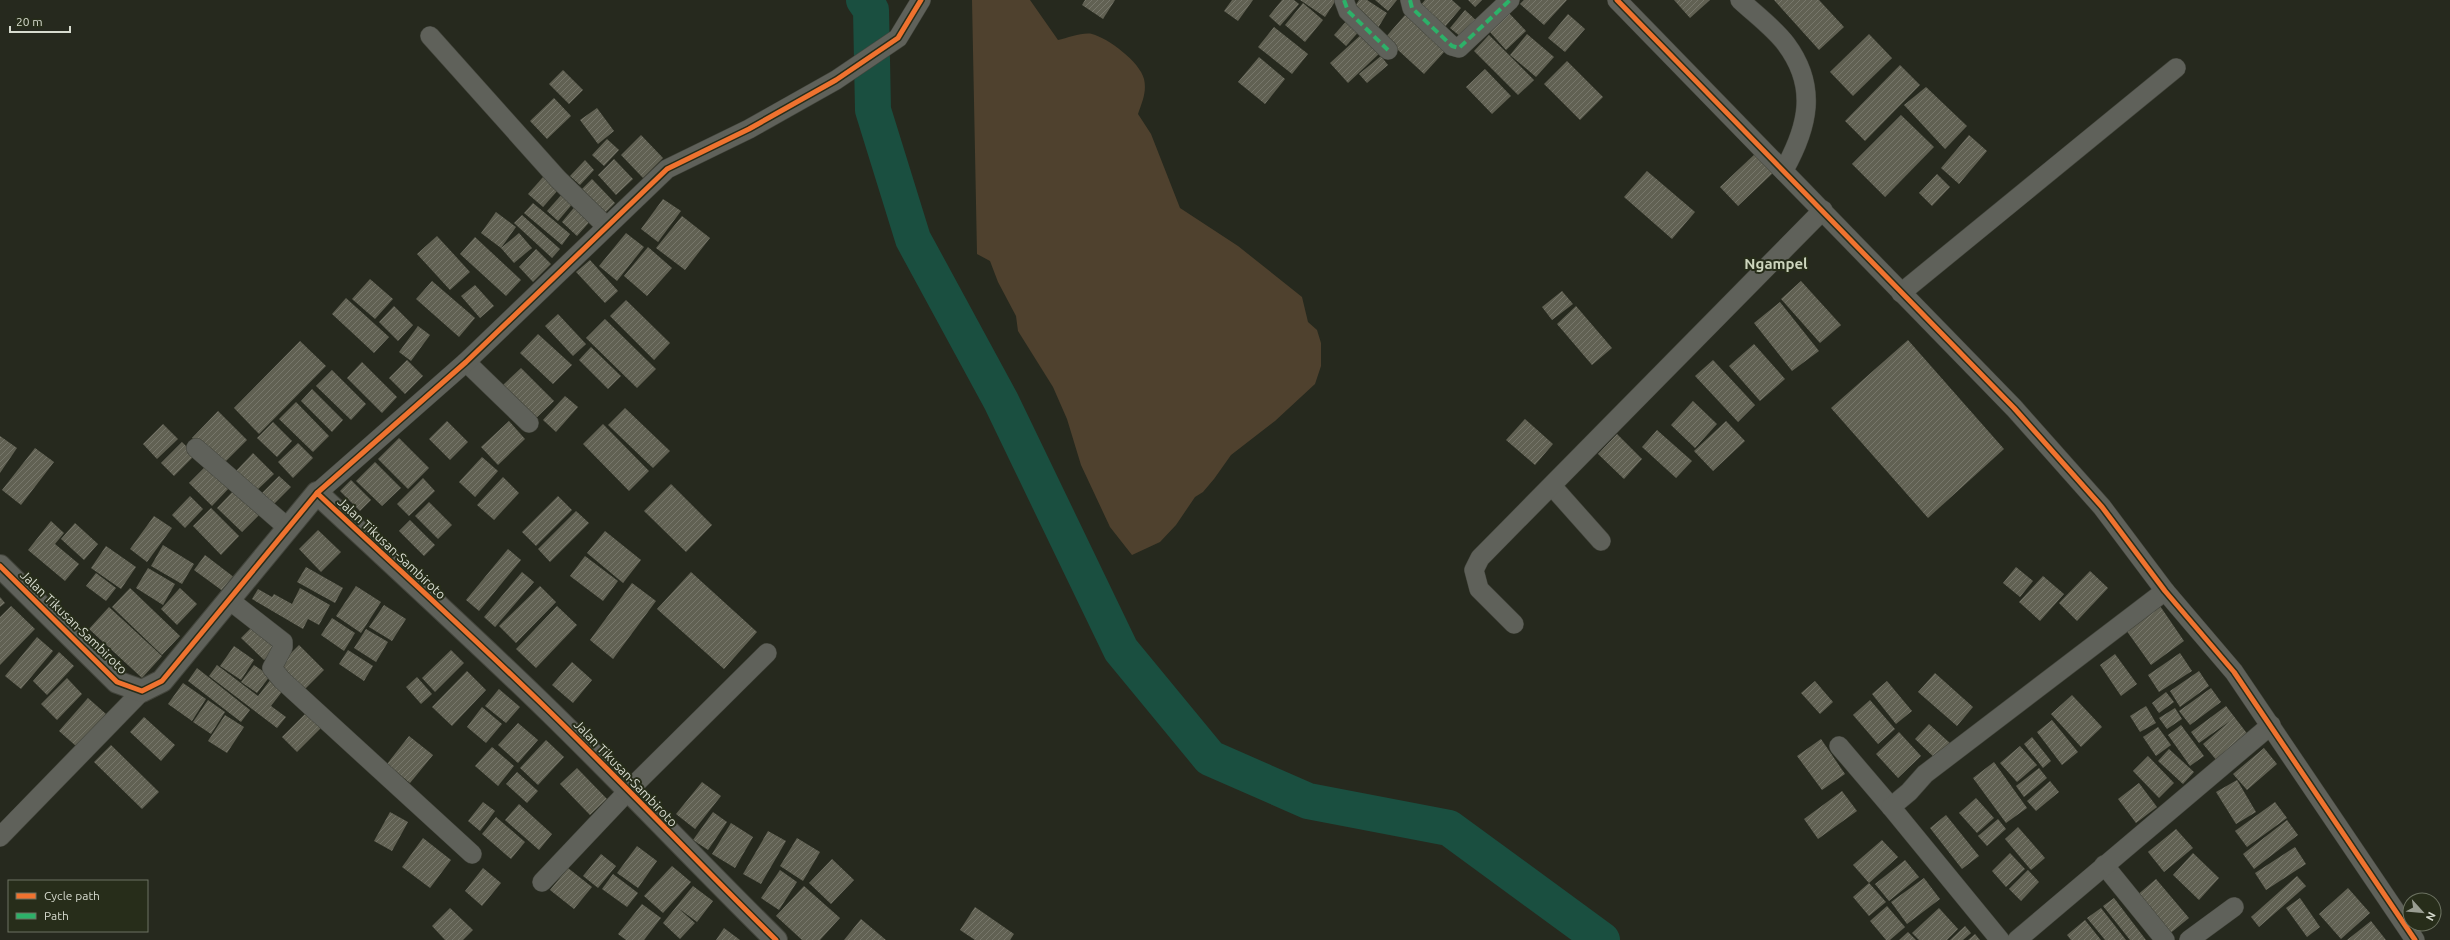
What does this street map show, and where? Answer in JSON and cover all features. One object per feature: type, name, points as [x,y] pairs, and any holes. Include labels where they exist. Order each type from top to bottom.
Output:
[{"type":"street","points":[[0,837],[142,691],[162,681],[228,599],[317,493],[466,362],[667,169],[749,130],[836,80],[898,38],[922,0]]},
{"type":"street","points":[[1344,0],[1348,10],[1388,50]]},
{"type":"street","points":[[1410,0],[1412,8],[1452,46],[1459,48],[1510,0]]},
{"type":"street","points":[[1617,0],[2014,408],[2091,495],[2165,591],[2234,672],[2271,725],[2398,918],[2416,940]]},
{"type":"street","points":[[1740,0],[1786,43],[1797,61],[1804,80],[1807,106],[1802,133],[1784,170]]},
{"type":"street","points":[[430,36],[558,180],[606,226]]},
{"type":"street","points":[[1901,293],[2176,68]]},
{"type":"street","points":[[1514,624],[1479,589],[1474,570],[1480,558],[1823,210]]},
{"type":"street","points":[[466,362],[528,423]]},
{"type":"street","points":[[196,448],[288,528]]},
{"type":"street","points":[[1552,486],[1601,540]]},
{"type":"street","name":"Jalan Tikusan-Sambiroto","points":[[317,493],[546,708],[628,790],[681,847],[776,940]]},
{"type":"street","name":"Jalan Tikusan-Sambiroto","points":[[0,566],[117,682],[142,691]]},
{"type":"street","points":[[1891,807],[1909,792],[1925,774],[2165,591]]},
{"type":"street","points":[[228,599],[283,642],[283,647],[272,668],[282,680],[472,854]]},
{"type":"street","points":[[542,882],[628,790],[767,653]]},
{"type":"street","points":[[2017,940],[2271,725]]},
{"type":"street","points":[[1839,746],[2000,940]]},
{"type":"street","points":[[2104,865],[2165,940]]},
{"type":"street","points":[[2189,940],[2234,907]]},
{"type":"shaded area","points":[[972,0],[1030,0],[1058,40],[1080,34],[1092,34],[1106,40],[1130,58],[1141,72],[1145,84],[1144,97],[1138,114],[1151,134],[1180,208],[1238,246],[1302,297],[1308,322],[1317,330],[1321,343],[1321,366],[1315,384],[1275,421],[1231,455],[1214,479],[1203,492],[1195,497],[1176,525],[1160,542],[1132,555],[1110,527],[1081,465],[1067,419],[1053,387],[1018,331],[1016,316],[998,282],[990,261],[977,254]]},
{"type":"building","points":[[1085,0],[1115,0],[1103,19],[1082,5]]},
{"type":"building","points":[[1232,0],[1253,0],[1238,21],[1224,11]]},
{"type":"building","points":[[1282,0],[1294,0],[1299,4],[1280,26],[1269,16]]},
{"type":"building","points":[[1300,0],[1336,0],[1325,17]]},
{"type":"building","points":[[1359,0],[1367,0],[1387,13],[1378,28],[1352,11]]},
{"type":"building","points":[[1375,0],[1397,0],[1388,11]]},
{"type":"building","points":[[1425,0],[1452,0],[1461,8],[1444,28],[1419,7]]},
{"type":"building","points":[[1468,0],[1482,0],[1475,7]]},
{"type":"building","points":[[1524,0],[1567,0],[1544,25],[1520,4]]},
{"type":"building","points":[[1674,0],[1710,0],[1690,18]]},
{"type":"building","points":[[1774,0],[1819,0],[1844,27],[1819,50]]},
{"type":"building","points":[[1303,3],[1323,20],[1305,42],[1285,25]]},
{"type":"building","points":[[1465,10],[1480,24],[1466,41],[1450,28]]},
{"type":"building","points":[[1508,12],[1526,31],[1506,50],[1489,31]]},
{"type":"building","points":[[1568,14],[1585,29],[1565,52],[1548,38]]},
{"type":"building","points":[[1405,15],[1445,51],[1424,74],[1385,38]]},
{"type":"building","points":[[1350,17],[1362,28],[1346,46],[1334,35]]},
{"type":"building","points":[[1274,27],[1308,54],[1292,74],[1258,47]]},
{"type":"building","points":[[1364,32],[1382,51],[1348,83],[1330,63]]},
{"type":"building","points":[[1527,34],[1554,57],[1536,77],[1510,55]]},
{"type":"building","points":[[1869,34],[1892,58],[1853,96],[1830,72]]},
{"type":"building","points":[[1489,35],[1534,80],[1518,95],[1474,51]]},
{"type":"building","points":[[1381,56],[1388,65],[1367,83],[1359,74]]},
{"type":"building","points":[[1259,57],[1285,79],[1265,104],[1238,82]]},
{"type":"building","points":[[1567,61],[1603,97],[1580,120],[1544,84]]},
{"type":"building","points":[[1900,65],[1920,85],[1865,141],[1845,121]]},
{"type":"building","points":[[1485,69],[1511,96],[1492,114],[1466,87]]},
{"type":"building","points":[[563,70],[583,90],[569,104],[549,84]]},
{"type":"building","points":[[1926,87],[1967,126],[1945,149],[1904,105]]},
{"type":"building","points":[[554,98],[571,116],[547,139],[530,121]]},
{"type":"building","points":[[597,108],[614,131],[598,144],[580,120]]},
{"type":"building","points":[[1901,115],[1934,147],[1885,197],[1852,164]]},
{"type":"building","points":[[641,135],[663,158],[643,178],[621,155]]},
{"type":"building","points":[[1969,135],[1987,151],[1959,184],[1941,168]]},
{"type":"building","points":[[607,139],[619,150],[604,166],[592,155]]},
{"type":"building","points":[[1756,153],[1774,172],[1738,206],[1720,187]]},
{"type":"building","points":[[614,159],[633,179],[616,195],[598,175]]},
{"type":"building","points":[[585,160],[594,170],[580,185],[570,176]]},
{"type":"building","points":[[1647,171],[1695,212],[1672,239],[1624,197]]},
{"type":"building","points":[[1937,174],[1950,187],[1932,206],[1919,193]]},
{"type":"building","points":[[544,176],[559,189],[543,207],[528,194]]},
{"type":"building","points":[[592,179],[615,203],[602,216],[579,192]]},
{"type":"building","points":[[563,193],[574,202],[558,221],[547,211]]},
{"type":"building","points":[[663,199],[681,211],[658,242],[641,229]]},
{"type":"building","points":[[533,203],[570,234],[562,245],[524,213]]},
{"type":"building","points":[[577,204],[593,218],[577,236],[562,222]]},
{"type":"building","points":[[496,212],[516,227],[501,248],[481,233]]},
{"type":"building","points":[[522,215],[560,249],[552,258],[514,223]]},
{"type":"building","points":[[682,216],[710,238],[685,270],[656,248]]},
{"type":"building","points":[[519,233],[532,248],[514,263],[501,248]]},
{"type":"building","points":[[626,233],[644,247],[617,281],[599,266]]},
{"type":"building","points":[[437,236],[470,272],[450,290],[417,254]]},
{"type":"building","points":[[475,237],[521,280],[506,296],[460,254]]},
{"type":"building","points":[[648,247],[672,268],[647,296],[624,276]]},
{"type":"building","points":[[536,249],[551,264],[533,282],[519,267]]},
{"type":"building","points":[[590,260],[618,291],[605,303],[576,272]]},
{"type":"building","points":[[370,279],[393,299],[375,319],[352,299]]},
{"type":"building","points":[[432,281],[475,318],[459,337],[416,299]]},
{"type":"building","points":[[1801,281],[1841,325],[1820,343],[1781,299]]},
{"type":"building","points":[[475,285],[494,306],[480,318],[461,296]]},
{"type":"building","points":[[1562,291],[1573,304],[1552,320],[1542,307]]},
{"type":"building","points":[[346,298],[389,337],[374,353],[332,314]]},
{"type":"building","points":[[626,300],[670,343],[654,360],[610,316]]},
{"type":"building","points":[[1780,302],[1819,351],[1792,371],[1754,323]]},
{"type":"building","points":[[394,306],[413,325],[398,341],[379,322]]},
{"type":"building","points":[[1576,306],[1612,348],[1592,365],[1557,324]]},
{"type":"building","points":[[558,314],[586,344],[573,356],[545,326]]},
{"type":"building","points":[[605,319],[656,369],[637,388],[586,338]]},
{"type":"building","points":[[418,326],[430,335],[411,361],[399,352]]},
{"type":"building","points":[[538,334],[572,365],[553,384],[520,353]]},
{"type":"building","points":[[1908,340],[2004,449],[1928,518],[1831,408]]},
{"type":"building","points":[[300,341],[326,366],[259,434],[234,408]]},
{"type":"building","points":[[1754,344],[1785,379],[1760,401],[1729,366]]},
{"type":"building","points":[[591,347],[621,376],[608,389],[579,360]]},
{"type":"building","points":[[407,360],[423,376],[405,394],[389,378]]},
{"type":"building","points":[[1713,360],[1755,405],[1738,422],[1695,376]]},
{"type":"building","points":[[362,362],[397,397],[382,413],[347,378]]},
{"type":"building","points":[[521,368],[554,401],[533,421],[501,387]]},
{"type":"building","points":[[332,370],[366,404],[351,420],[316,386]]},
{"type":"building","points":[[312,389],[343,420],[332,432],[301,401]]},
{"type":"building","points":[[565,396],[578,407],[556,432],[543,420]]},
{"type":"building","points":[[1693,401],[1717,424],[1695,448],[1671,425]]},
{"type":"building","points":[[296,402],[329,436],[313,452],[279,419]]},
{"type":"building","points":[[625,408],[670,451],[653,468],[608,425]]},
{"type":"building","points":[[218,411],[247,440],[220,467],[192,438]]},
{"type":"building","points":[[1525,419],[1553,444],[1535,465],[1506,440]]},
{"type":"building","points":[[447,421],[468,442],[450,460],[429,439]]},
{"type":"building","points":[[509,421],[525,439],[498,465],[481,447]]},
{"type":"building","points":[[1726,421],[1745,441],[1713,471],[1694,451]]},
{"type":"building","points":[[273,422],[292,441],[277,457],[257,438]]},
{"type":"building","points":[[163,424],[178,439],[157,459],[143,444]]},
{"type":"building","points":[[603,424],[649,471],[629,491],[583,444]]},
{"type":"building","points":[[1657,430],[1692,461],[1676,478],[1642,447]]},
{"type":"building","points":[[1617,434],[1642,459],[1624,479],[1598,454]]},
{"type":"building","points":[[0,436],[17,448],[0,473]]},
{"type":"building","points":[[399,438],[429,468],[408,489],[378,459]]},
{"type":"building","points":[[182,442],[195,455],[174,476],[161,463]]},
{"type":"building","points":[[298,443],[313,458],[293,478],[278,462]]},
{"type":"building","points":[[35,448],[54,462],[21,505],[2,490]]},
{"type":"building","points":[[253,453],[274,474],[255,492],[235,472]]},
{"type":"building","points":[[482,457],[498,471],[475,497],[459,482]]},
{"type":"building","points":[[375,462],[401,488],[382,506],[356,481]]},
{"type":"building","points":[[207,465],[230,487],[212,506],[189,483]]},
{"type":"building","points":[[279,476],[291,487],[270,508],[259,496]]},
{"type":"building","points":[[503,477],[519,493],[494,520],[477,505]]},
{"type":"building","points":[[423,478],[435,491],[409,516],[397,504]]},
{"type":"building","points":[[351,480],[371,500],[360,511],[340,491]]},
{"type":"building","points":[[671,484],[712,525],[686,552],[644,511]]},
{"type":"building","points":[[235,489],[260,514],[242,532],[217,508]]},
{"type":"building","points":[[190,496],[203,509],[185,528],[172,515]]},
{"type":"building","points":[[558,496],[572,510],[536,546],[522,532]]},
{"type":"building","points":[[429,502],[452,525],[438,539],[415,516]]},
{"type":"building","points":[[211,508],[239,536],[221,555],[193,526]]},
{"type":"building","points":[[576,511],[589,523],[550,562],[538,549]]},
{"type":"building","points":[[154,516],[172,528],[147,562],[130,549]]},
{"type":"building","points":[[410,520],[435,545],[424,556],[399,531]]},
{"type":"building","points":[[51,521],[64,533],[55,544],[79,564],[65,581],[28,550]]},
{"type":"building","points":[[75,523],[98,544],[84,560],[61,539]]},
{"type":"building","points":[[318,530],[341,552],[321,572],[299,549]]},
{"type":"building","points":[[605,531],[641,560],[623,583],[587,553]]},
{"type":"building","points":[[163,545],[194,564],[182,584],[151,566]]},
{"type":"building","points":[[106,546],[136,567],[121,589],[91,568]]},
{"type":"building","points":[[508,549],[521,560],[479,611],[466,600]]},
{"type":"building","points":[[205,555],[235,578],[224,592],[194,570]]},
{"type":"building","points":[[585,556],[618,581],[603,601],[570,576]]},
{"type":"building","points":[[306,567],[343,588],[335,603],[297,582]]},
{"type":"building","points":[[2016,567],[2033,581],[2020,597],[2003,583]]},
{"type":"building","points":[[148,568],[175,584],[163,605],[136,588]]},
{"type":"building","points":[[2090,571],[2108,588],[2077,621],[2059,603]]},
{"type":"building","points":[[522,572],[534,582],[495,627],[484,617]]},
{"type":"building","points":[[691,572],[757,632],[724,669],[657,609]]},
{"type":"building","points":[[96,573],[116,588],[106,601],[86,586]]},
{"type":"building","points":[[2043,576],[2064,594],[2040,621],[2019,602]]},
{"type":"building","points":[[632,583],[656,601],[613,659],[590,640]]},
{"type":"building","points":[[356,586],[381,602],[361,633],[336,616]]},
{"type":"building","points":[[540,586],[556,602],[516,643],[499,626]]},
{"type":"building","points":[[130,588],[180,636],[162,655],[112,607]]},
{"type":"building","points":[[180,588],[197,604],[177,625],[161,609]]},
{"type":"building","points":[[300,588],[330,605],[319,625],[308,619],[303,629],[252,599],[258,589],[272,597],[274,594],[292,604]]},
{"type":"building","points":[[0,597],[5,603],[0,607]]},
{"type":"building","points":[[384,605],[406,619],[392,641],[369,627]]},
{"type":"building","points":[[11,606],[35,629],[0,665],[0,617]]},
{"type":"building","points":[[557,606],[577,625],[536,668],[516,649]]},
{"type":"building","points":[[2160,606],[2184,641],[2151,665],[2126,630]]},
{"type":"building","points":[[109,607],[162,656],[142,678],[89,629]]},
{"type":"building","points":[[332,618],[355,633],[344,651],[321,635]]},
{"type":"building","points":[[254,625],[277,648],[264,660],[241,638]]},
{"type":"building","points":[[366,629],[388,642],[376,662],[354,648]]},
{"type":"building","points":[[37,637],[53,651],[21,689],[5,676]]},
{"type":"building","points":[[299,645],[324,670],[304,690],[279,665]]},
{"type":"building","points":[[234,646],[254,660],[241,680],[220,666]]},
{"type":"building","points":[[348,650],[373,666],[364,681],[339,664]]},
{"type":"building","points":[[451,650],[464,663],[435,692],[422,678]]},
{"type":"building","points":[[59,652],[74,666],[47,695],[33,681]]},
{"type":"building","points":[[2180,653],[2192,671],[2159,692],[2148,675]]},
{"type":"building","points":[[2115,654],[2137,684],[2121,696],[2100,665]]},
{"type":"building","points":[[572,662],[592,680],[573,703],[552,685]]},
{"type":"building","points":[[217,665],[258,696],[271,679],[284,689],[271,706],[286,717],[277,728],[209,676]]},
{"type":"building","points":[[254,665],[270,676],[257,693],[241,682]]},
{"type":"building","points":[[197,668],[250,710],[241,722],[188,681]]},
{"type":"building","points":[[467,671],[486,690],[452,726],[432,707]]},
{"type":"building","points":[[2199,671],[2209,686],[2180,707],[2170,691]]},
{"type":"building","points":[[1935,673],[1973,707],[1957,726],[1918,692]]},
{"type":"building","points":[[417,677],[432,694],[421,704],[406,687]]},
{"type":"building","points":[[67,678],[82,694],[57,720],[41,704]]},
{"type":"building","points":[[1815,681],[1833,702],[1820,714],[1801,693]]},
{"type":"building","points":[[1887,681],[1912,711],[1896,724],[1872,694]]},
{"type":"building","points":[[183,683],[206,699],[192,721],[168,704]]},
{"type":"building","points":[[2211,688],[2221,702],[2190,725],[2179,711]]},
{"type":"building","points":[[499,689],[520,707],[506,723],[485,706]]},
{"type":"building","points":[[2166,692],[2174,702],[2159,713],[2152,703]]},
{"type":"building","points":[[2072,695],[2102,727],[2081,747],[2051,714]]},
{"type":"building","points":[[88,698],[106,714],[77,747],[59,731]]},
{"type":"building","points":[[208,700],[225,712],[211,734],[193,722]]},
{"type":"building","points":[[1870,700],[1895,729],[1878,744],[1853,715]]},
{"type":"building","points":[[2146,706],[2156,723],[2140,732],[2130,716]]},
{"type":"building","points":[[2226,706],[2249,736],[2218,762],[2203,744],[2230,721],[2199,743],[2191,732]]},
{"type":"building","points":[[482,707],[502,724],[486,743],[467,727]]},
{"type":"building","points":[[2175,708],[2182,719],[2167,729],[2159,718]]},
{"type":"building","points":[[308,711],[323,726],[297,752],[282,737]]},
{"type":"building","points":[[225,715],[244,727],[227,753],[208,741]]},
{"type":"building","points":[[144,717],[175,745],[161,761],[130,732]]},
{"type":"building","points":[[2052,720],[2078,752],[2062,765],[2037,732]]},
{"type":"building","points":[[518,723],[538,740],[518,763],[498,745]]},
{"type":"building","points":[[1929,724],[1951,744],[1937,760],[1915,739]]},
{"type":"building","points":[[2181,725],[2204,756],[2190,766],[2168,735]]},
{"type":"building","points":[[2158,727],[2171,745],[2156,756],[2143,737]]},
{"type":"building","points":[[1899,732],[1921,756],[1898,778],[1876,754]]},
{"type":"building","points":[[409,736],[433,755],[410,783],[387,764]]},
{"type":"building","points":[[2032,737],[2051,761],[2043,768],[2024,744]]},
{"type":"building","points":[[1821,739],[1845,774],[1822,790],[1797,756]]},
{"type":"building","points":[[546,740],[564,757],[538,785],[520,768]]},
{"type":"building","points":[[111,745],[159,792],[142,809],[94,762]]},
{"type":"building","points":[[2020,746],[2037,765],[2017,782],[2000,763]]},
{"type":"building","points":[[492,747],[514,766],[498,786],[475,766]]},
{"type":"building","points":[[2264,748],[2277,764],[2247,790],[2233,774]]},
{"type":"building","points":[[2169,749],[2194,772],[2183,784],[2158,761]]},
{"type":"building","points":[[2148,756],[2174,783],[2159,798],[2133,771]]},
{"type":"building","points":[[1994,762],[2027,808],[2006,823],[1973,778]]},
{"type":"building","points":[[577,768],[607,799],[590,815],[560,784]]},
{"type":"building","points":[[2039,768],[2047,778],[2024,797],[2016,786]]},
{"type":"building","points":[[517,772],[538,791],[527,803],[506,784]]},
{"type":"building","points":[[2237,780],[2256,812],[2236,824],[2216,792]]},
{"type":"building","points":[[2050,781],[2059,792],[2036,811],[2027,801]]},
{"type":"building","points":[[702,782],[721,796],[695,829],[676,814]]},
{"type":"building","points":[[2139,783],[2157,807],[2136,823],[2118,799]]},
{"type":"building","points":[[1842,791],[1857,811],[1818,839],[1804,819]]},
{"type":"building","points":[[1976,798],[1994,818],[1977,833],[1959,813]]},
{"type":"building","points":[[483,802],[495,811],[480,831],[468,821]]},
{"type":"building","points":[[2275,802],[2287,818],[2247,847],[2235,831]]},
{"type":"building","points":[[519,804],[552,834],[539,850],[505,820]]},
{"type":"building","points":[[390,812],[408,822],[392,851],[374,841]]},
{"type":"building","points":[[713,812],[727,822],[708,850],[693,840]]},
{"type":"building","points":[[1946,815],[1979,856],[1962,869],[1930,828]]},
{"type":"building","points":[[496,817],[525,842],[511,859],[482,834]]},
{"type":"building","points":[[1998,819],[2006,829],[1987,846],[1978,836]]},
{"type":"building","points":[[2287,820],[2298,835],[2254,869],[2243,854]]},
{"type":"building","points":[[731,823],[753,837],[735,868],[712,854]]},
{"type":"building","points":[[2018,827],[2045,858],[2031,870],[2005,839]]},
{"type":"building","points":[[2176,829],[2193,848],[2164,872],[2148,852]]},
{"type":"building","points":[[768,831],[786,841],[761,884],[743,874]]},
{"type":"building","points":[[423,838],[451,860],[430,888],[402,867]]},
{"type":"building","points":[[797,838],[820,852],[803,881],[780,866]]},
{"type":"building","points":[[1882,840],[1898,857],[1869,883],[1853,865]]},
{"type":"building","points":[[637,846],[657,861],[638,888],[617,873]]},
{"type":"building","points":[[2295,847],[2306,864],[2266,890],[2255,873]]},
{"type":"building","points":[[2010,853],[2025,869],[2006,887],[1992,871]]},
{"type":"building","points":[[2193,853],[2219,878],[2199,900],[2173,875]]},
{"type":"building","points":[[601,854],[616,866],[598,888],[583,876]]},
{"type":"building","points":[[832,859],[854,880],[831,904],[809,883]]},
{"type":"building","points":[[1905,860],[1919,877],[1889,901],[1875,884]]},
{"type":"building","points":[[672,866],[691,882],[663,913],[644,896]]},
{"type":"building","points":[[483,868],[501,883],[482,906],[465,891]]},
{"type":"building","points":[[568,868],[592,887],[574,909],[550,890]]},
{"type":"building","points":[[780,870],[797,882],[779,910],[761,898]]},
{"type":"building","points":[[2028,870],[2039,882],[2021,901],[2009,889]]},
{"type":"building","points":[[613,874],[638,893],[627,907],[602,889]]},
{"type":"building","points":[[2297,876],[2306,886],[2259,927],[2251,917]]},
{"type":"building","points":[[1924,878],[1940,899],[1907,924],[1891,902]]},
{"type":"building","points":[[2156,879],[2189,918],[2168,935],[2135,897]]},
{"type":"building","points":[[1869,883],[1886,902],[1869,916],[1853,897]]},
{"type":"building","points":[[693,886],[713,901],[697,922],[678,908],[695,923],[680,939],[663,923]]},
{"type":"building","points":[[804,886],[840,918],[820,940],[802,940],[776,916]]},
{"type":"building","points":[[2348,888],[2370,913],[2341,939],[2319,914]]},
{"type":"building","points":[[2114,898],[2146,940],[2130,940],[2103,906]]},
{"type":"building","points":[[2300,898],[2320,927],[2307,937],[2286,908]]},
{"type":"building","points":[[642,904],[661,918],[644,940],[626,940],[618,934]]},
{"type":"building","points":[[1887,906],[1905,927],[1890,940],[1886,940],[1870,921]]},
{"type":"building","points":[[975,907],[1014,934],[1010,940],[975,940],[960,930]]},
{"type":"building","points":[[450,908],[473,930],[463,940],[445,940],[432,926]]},
{"type":"building","points":[[1939,908],[1958,929],[1947,940],[1919,940],[1912,933]]},
{"type":"building","points":[[2101,908],[2126,940],[2105,940],[2087,918]]},
{"type":"building","points":[[861,919],[886,940],[844,940]]},
{"type":"building","points":[[2085,920],[2101,940],[2071,940],[2067,935]]},
{"type":"building","points":[[2371,921],[2386,940],[2347,940]]},
{"type":"building","points":[[1965,926],[1971,933],[1963,940],[1950,940]]},
{"type":"building","points":[[724,928],[740,940],[716,940]]},
{"type":"building","points":[[1908,932],[1916,940],[1899,940]]},
{"type":"building","points":[[1975,934],[1980,940],[1968,940]]},
{"type":"waterway","points":[[864,0],[871,10],[873,110],[913,239],[1001,401],[1121,650],[1210,758],[1308,801],[1449,828],[1602,940]]},
{"type":"marked path","points":[[1344,0],[1348,11],[1388,50]]},
{"type":"marked path","points":[[1410,0],[1412,8],[1452,46],[1459,48],[1510,0]]},
{"type":"cycle path","points":[[317,493],[466,362],[667,169],[749,129],[836,80],[898,38],[921,0]]},
{"type":"cycle path","points":[[1617,0],[2014,408],[2102,507],[2165,591],[2234,672],[2415,940]]},
{"type":"cycle path","points":[[0,566],[117,682],[142,691],[162,681],[317,493],[547,709],[776,940]]},
{"type":"district","name":"Ngampel","points":[[1776,263]]}]
